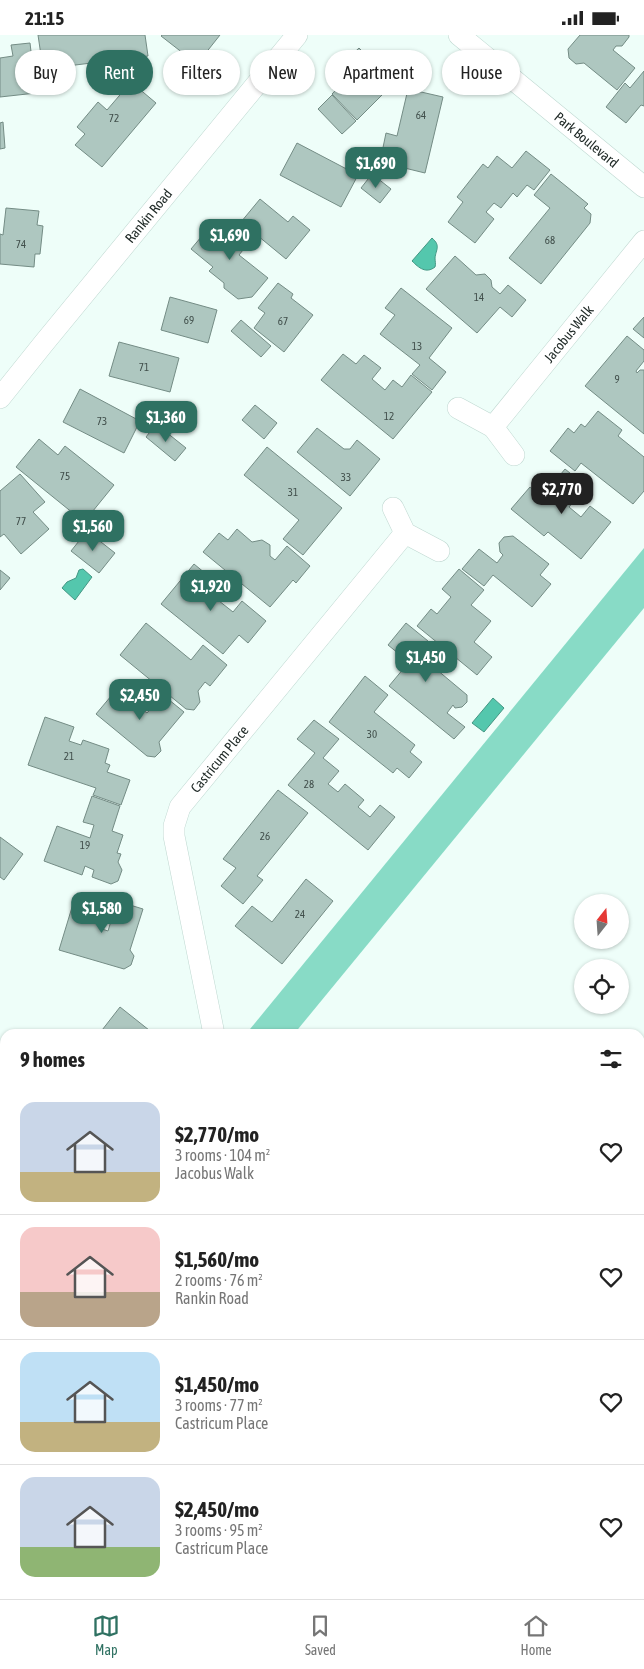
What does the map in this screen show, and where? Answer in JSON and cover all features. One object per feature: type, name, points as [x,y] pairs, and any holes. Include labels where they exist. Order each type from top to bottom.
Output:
[{"type":"street","name":"Rankin Road","points":[[0,398],[297,35]]},
{"type":"street","name":"Park Boulevard","points":[[459,35],[644,187]]},
{"type":"street","name":"Jacobus Walk","points":[[493,427],[644,241]]},
{"type":"street","points":[[458,409],[493,427],[514,455]]},
{"type":"street","points":[[393,508],[405,533],[440,551]]},
{"type":"street","name":"Castricum Place","points":[[213,1029],[174,836],[176,816],[180,807],[405,533]]},
{"type":"shaded area","points":[[432,238],[437,245],[435,267],[426,270],[420,268],[412,261]]},
{"type":"shaded area","points":[[644,548],[644,608],[298,1029],[250,1029]]},
{"type":"shaded area","points":[[83,569],[92,577],[75,600],[62,588],[67,582],[76,578],[79,570]]},
{"type":"shaded area","points":[[493,698],[504,708],[484,732],[472,723]]},
{"type":"building","points":[[38,35],[145,35],[147,50],[86,50],[86,64],[76,65],[76,50],[40,50]]},
{"type":"building","points":[[220,35],[208,50],[179,50],[161,36]]},
{"type":"building","points":[[580,35],[629,35],[622,46],[616,46],[613,50],[635,68],[617,90],[584,63],[576,64],[569,58],[568,49]]},
{"type":"building","points":[[30,43],[31,50],[15,50],[15,95],[18,95],[0,97],[0,58],[13,56],[11,45]]},
{"type":"building","points":[[644,71],[644,106],[641,105],[626,123],[606,107],[625,83],[630,88]]},
{"type":"building","points":[[432,94],[443,97],[425,173],[380,162],[386,133],[397,136],[407,95]]},
{"type":"building","points":[[120,95],[146,95],[156,103],[102,167],[75,145],[85,134],[77,127],[98,102],[107,110]]},
{"type":"building","points":[[332,95],[356,121],[342,134],[318,109]]},
{"type":"building","points":[[333,95],[382,95],[357,120]]},
{"type":"building","points":[[3,122],[5,148],[0,149],[0,123]]},
{"type":"building","points":[[297,143],[358,175],[341,207],[280,175]]},
{"type":"building","points":[[526,151],[550,170],[534,190],[527,185],[517,197],[513,193],[501,208],[494,203],[486,212],[494,219],[475,243],[448,222],[463,202],[457,197],[483,164],[488,168],[497,156],[512,168]]},
{"type":"building","points":[[372,174],[391,189],[380,203],[361,188]]},
{"type":"building","points":[[551,174],[588,204],[584,208],[591,214],[590,223],[541,284],[509,258],[550,208],[534,195]]},
{"type":"building","points":[[260,199],[288,222],[293,216],[310,230],[286,259],[241,222]]},
{"type":"building","points":[[6,208],[39,211],[37,225],[43,226],[40,254],[35,254],[34,267],[0,264],[0,234],[3,235]]},
{"type":"building","points":[[227,221],[251,240],[239,255],[268,278],[252,297],[238,299],[224,288],[224,283],[209,271],[213,267],[191,249],[207,230],[215,236]]},
{"type":"building","points":[[455,256],[476,275],[485,274],[491,280],[492,287],[500,294],[508,285],[526,300],[512,317],[500,307],[477,333],[426,289]]},
{"type":"building","points":[[278,283],[293,294],[291,298],[313,315],[284,352],[254,328],[265,313],[258,308]]},
{"type":"building","points":[[401,288],[452,328],[429,358],[446,372],[432,390],[412,374],[420,365],[380,334],[395,315],[385,308]]},
{"type":"building","points":[[170,297],[217,310],[208,343],[161,330]]},
{"type":"building","points":[[644,317],[644,338],[633,329]]},
{"type":"building","points":[[241,320],[271,346],[261,357],[231,331]]},
{"type":"building","points":[[627,336],[644,350],[644,361],[636,371],[637,373],[640,370],[644,370],[644,434],[585,386]]},
{"type":"building","points":[[119,342],[179,358],[170,392],[109,376]]},
{"type":"building","points":[[343,354],[356,364],[364,355],[381,368],[372,379],[385,390],[393,380],[402,387],[411,375],[432,392],[393,439],[321,380]]},
{"type":"building","points":[[80,389],[140,421],[124,453],[63,422]]},
{"type":"building","points":[[255,405],[277,423],[264,439],[242,420]]},
{"type":"building","points":[[598,411],[622,430],[618,436],[644,457],[644,491],[633,504],[581,463],[575,471],[550,451],[568,428],[574,433],[581,424],[585,427]]},
{"type":"building","points":[[156,424],[186,448],[175,461],[146,437]]},
{"type":"building","points":[[317,428],[344,449],[350,449],[357,440],[380,459],[350,496],[297,452]]},
{"type":"building","points":[[39,439],[58,455],[65,446],[114,485],[84,522],[16,467]]},
{"type":"building","points":[[267,447],[342,508],[303,555],[283,539],[299,520],[244,475]]},
{"type":"building","points":[[565,469],[586,486],[569,507],[581,517],[590,506],[611,522],[581,559],[548,532],[544,536],[511,509],[530,487],[542,497]]},
{"type":"building","points":[[20,474],[45,502],[33,512],[49,529],[21,554],[4,534],[0,537],[0,491]]},
{"type":"building","points":[[237,529],[252,542],[262,540],[270,545],[270,556],[275,560],[287,546],[310,566],[296,583],[293,580],[270,607],[203,552],[219,533],[228,540]]},
{"type":"building","points":[[87,531],[115,553],[99,573],[71,551]]},
{"type":"building","points":[[513,536],[549,564],[540,575],[551,584],[532,607],[493,575],[484,586],[462,569],[479,549],[497,563],[503,555],[500,552],[499,543],[504,537]]},
{"type":"building","points":[[194,564],[217,583],[209,593],[233,612],[242,601],[266,621],[248,643],[239,635],[223,654],[161,604]]},
{"type":"building","points":[[459,569],[484,590],[471,605],[491,621],[474,642],[492,657],[477,675],[417,626],[431,609],[437,614],[451,597],[442,589]]},
{"type":"building","points":[[0,570],[10,578],[0,590]]},
{"type":"building","points":[[146,623],[191,660],[203,645],[227,665],[210,686],[205,682],[198,691],[200,702],[194,710],[186,709],[120,655]]},
{"type":"building","points":[[406,623],[428,641],[418,654],[467,695],[467,702],[462,707],[455,708],[453,705],[447,713],[465,727],[454,739],[389,686],[409,662],[388,645]]},
{"type":"building","points":[[365,676],[388,695],[374,712],[415,745],[410,752],[422,762],[409,778],[397,768],[393,773],[329,722]]},
{"type":"building","points":[[117,689],[147,713],[163,695],[184,712],[159,742],[161,751],[155,757],[147,756],[96,714]]},
{"type":"building","points":[[45,717],[74,727],[69,741],[81,745],[83,740],[109,749],[105,763],[110,765],[107,772],[130,780],[121,805],[93,795],[96,788],[28,765]]},
{"type":"building","points":[[314,720],[339,739],[323,758],[339,771],[328,784],[338,792],[345,784],[364,800],[358,807],[370,817],[380,805],[395,817],[368,850],[288,785],[315,753],[297,739]]},
{"type":"building","points":[[278,790],[308,813],[257,876],[263,880],[243,904],[221,886],[236,868],[223,859]]},
{"type":"building","points":[[92,796],[120,806],[112,831],[123,835],[117,853],[121,854],[118,862],[122,870],[118,881],[111,884],[92,877],[94,870],[85,866],[82,875],[44,861],[57,826],[90,838],[94,825],[83,822]]},
{"type":"building","points":[[0,837],[23,854],[4,880],[0,877]]},
{"type":"building","points":[[306,879],[333,901],[282,964],[235,926],[252,906],[272,922]]},
{"type":"building","points":[[80,899],[99,905],[103,915],[99,928],[108,931],[117,901],[143,909],[130,950],[134,956],[131,965],[124,969],[59,950],[73,904]]},
{"type":"building","points":[[120,1007],[148,1029],[103,1029]]}]
